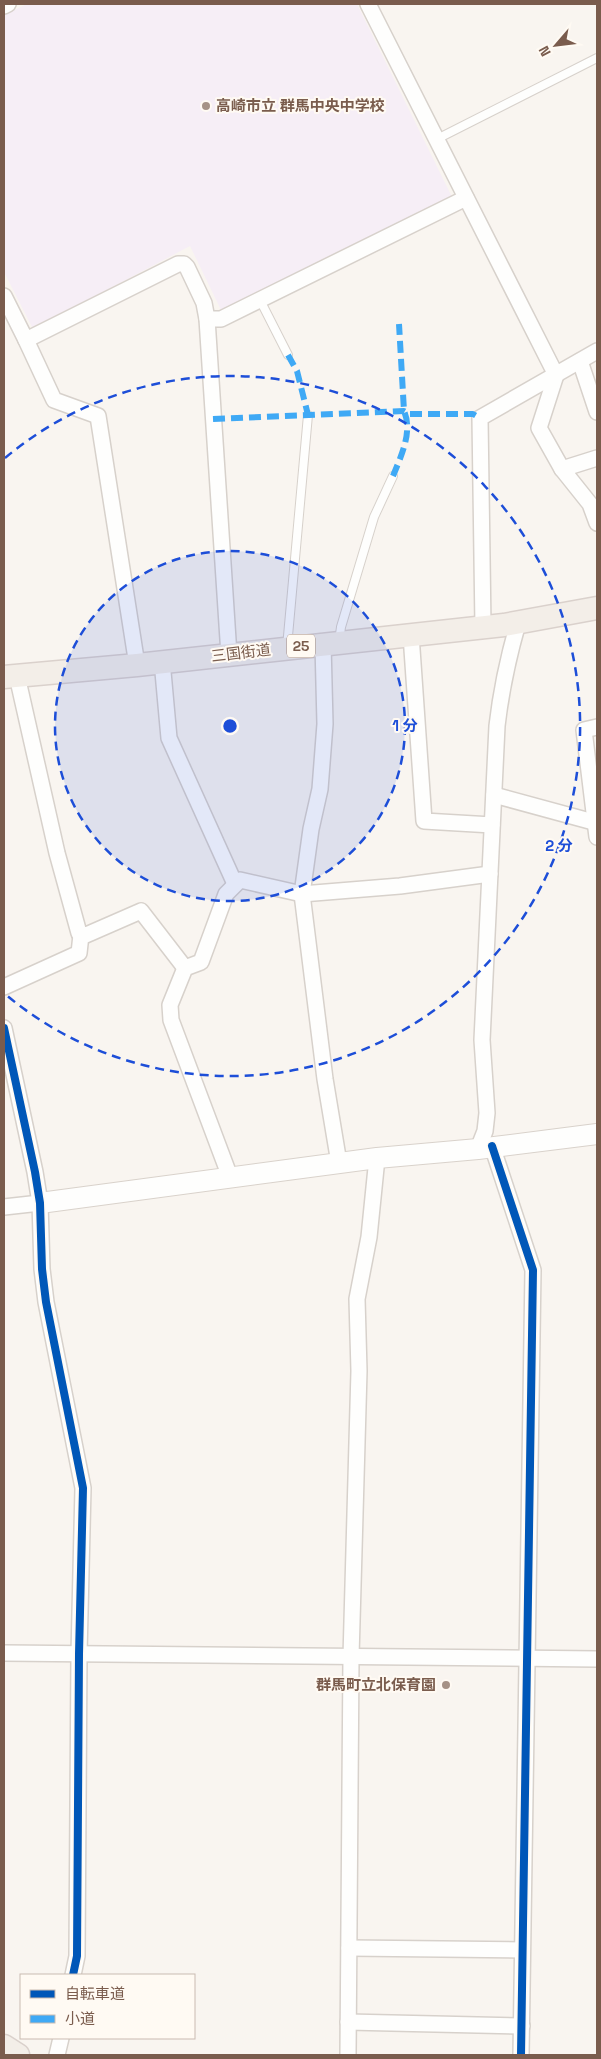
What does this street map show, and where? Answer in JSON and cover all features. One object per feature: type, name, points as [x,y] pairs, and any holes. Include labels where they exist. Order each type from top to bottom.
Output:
[{"type":"main road","name":"三国街道","points":[[10,677],[518,623],[597,608]]},
{"type":"main road","points":[[4,2046],[18,2055]]},
{"type":"street","points":[[4,6],[8,4]]},
{"type":"street","points":[[368,4],[556,375],[539,428],[562,469],[590,504],[597,523]]},
{"type":"street","points":[[207,319],[221,319],[466,198]]},
{"type":"street","points":[[26,340],[178,264],[184,264],[187,267],[204,303],[207,319],[229,655]]},
{"type":"street","points":[[4,297],[54,400],[98,416],[137,665]]},
{"type":"street","points":[[483,627],[480,418],[597,351]]},
{"type":"street","points":[[580,361],[597,412]]},
{"type":"street","points":[[562,469],[597,458]]},
{"type":"street","points":[[518,623],[500,694],[482,1040],[487,1113],[485,1147],[532,1270],[521,2055]]},
{"type":"street","points":[[411,635],[424,821],[492,825]]},
{"type":"street","points":[[331,643],[320,789],[311,829],[302,894],[325,1079],[339,1162]]},
{"type":"street","points":[[162,661],[169,738],[235,884]]},
{"type":"street","points":[[4,987],[79,952],[81,935],[78,933],[10,677]]},
{"type":"street","points":[[494,795],[596,828],[584,730],[597,727]]},
{"type":"street","points":[[230,1177],[172,1020],[170,1004],[185,968],[201,962],[226,894],[240,880],[302,894],[400,886],[490,874]]},
{"type":"street","points":[[81,935],[86,935],[141,911],[185,968]]},
{"type":"street","points":[[4,1028],[26,1126],[40,1203],[42,1269],[46,1302],[83,1488],[79,1654],[77,1956],[73,1974]]},
{"type":"street","points":[[4,1207],[339,1162],[597,1134]]},
{"type":"street","points":[[348,2055],[351,1658],[359,1371],[357,1299],[368,1237],[376,1158]]},
{"type":"street","points":[[4,1653],[597,1659]]},
{"type":"street","points":[[349,1948],[522,1950]]},
{"type":"street","points":[[348,2022],[522,2026]]},
{"type":"street","points":[[57,2055],[61,2039]]},
{"type":"lane","points":[[437,139],[597,58]]},
{"type":"lane","points":[[260,300],[288,355]]},
{"type":"lane","points":[[287,647],[308,415]]},
{"type":"lane","points":[[331,643],[341,627],[374,517],[393,476]]},
{"type":"shaded area","name":"高崎市立 群馬中央中学校","points":[[27,4],[357,4],[452,197],[222,312],[190,246],[33,329],[4,272],[4,15]]},
{"type":"marked path","points":[[393,476],[407,436],[399,324]]},
{"type":"marked path","points":[[288,355],[297,371],[308,415]]},
{"type":"marked path","points":[[213,419],[404,411],[409,414],[473,414],[480,418]]},
{"type":"cycle path","points":[[4,1028],[35,1172],[40,1203],[42,1269],[46,1302],[83,1488],[79,1654],[77,1956],[73,1974]]},
{"type":"cycle path","points":[[492,1146],[533,1270],[521,2055]]},
{"type":"place","name":"高崎市立 群馬中央中学校","points":[[206,106]]},
{"type":"place","name":"群馬町立北保育園","points":[[446,1685]]}]
